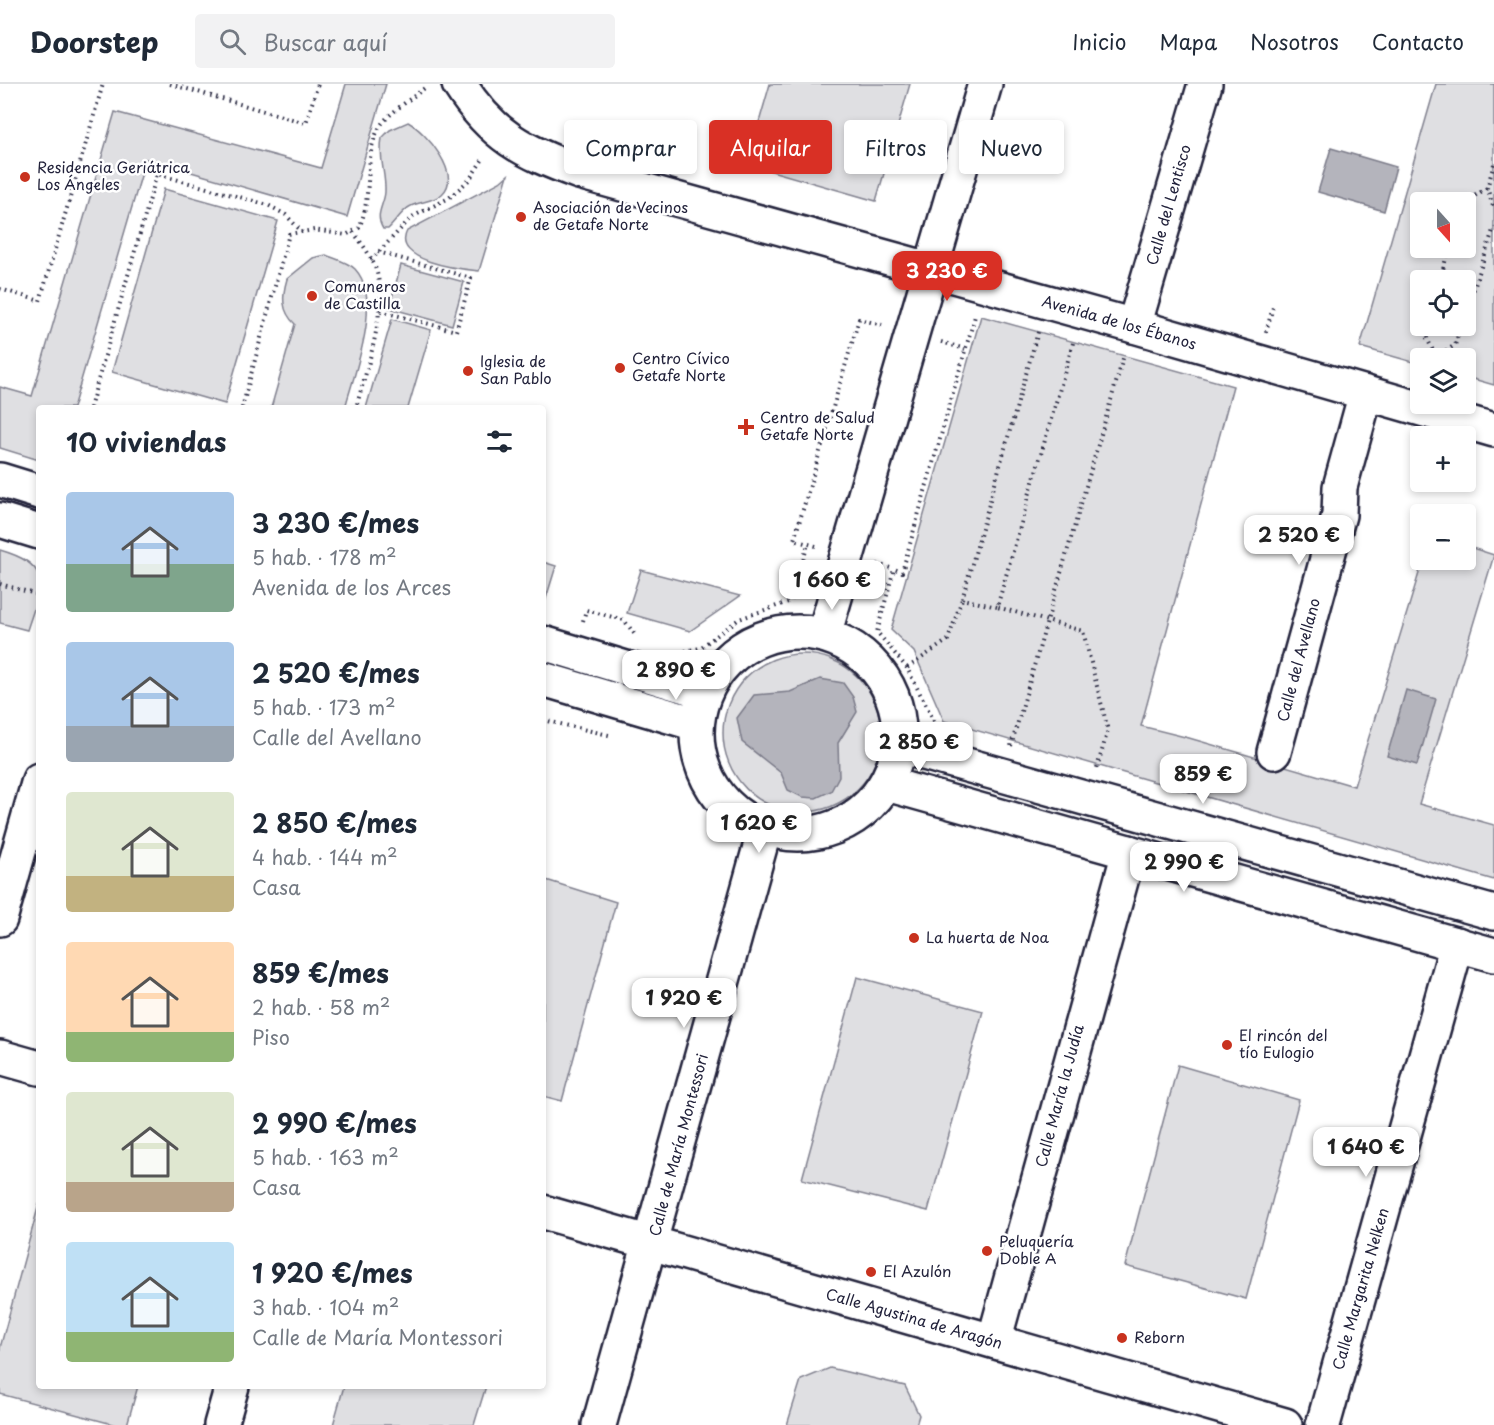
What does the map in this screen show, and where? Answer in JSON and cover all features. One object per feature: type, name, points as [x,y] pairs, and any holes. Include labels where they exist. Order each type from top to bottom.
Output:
[{"type":"street","points":[[824,635],[985,84]]},
{"type":"street","name":"Calle del Lentisco","points":[[1134,326],[1205,84]]},
{"type":"street","name":"Avenida de los Ébanos","points":[[437,87],[529,153],[579,172],[1134,326],[1494,430]]},
{"type":"street","name":"Calle del Avellano","points":[[1274,752],[1339,515],[1340,487],[1366,393]]},
{"type":"street","points":[[0,480],[36,491]]},
{"type":"street","points":[[0,520],[36,531]]},
{"type":"street","points":[[795,631],[824,635],[850,646],[873,664],[890,688],[899,717],[899,746],[887,784],[874,802],[857,816],[833,829],[807,835],[779,834],[752,824],[727,807],[709,784],[698,757],[696,724],[705,692],[720,668],[741,649],[767,636],[795,631]]},
{"type":"street","points":[[546,645],[705,692]]},
{"type":"street","points":[[546,680],[696,724]]},
{"type":"street","points":[[899,746],[1494,913]]},
{"type":"street","points":[[887,784],[1494,955]]},
{"type":"street","points":[[0,919],[36,791]]},
{"type":"street","name":"Calle de María Montessori","points":[[599,1425],[652,1243],[765,829]]},
{"type":"street","name":"Calle María la Judía","points":[[994,1341],[1129,852]]},
{"type":"street","name":"Calle Margarita Nelken","points":[[1323,1425],[1457,944]]},
{"type":"street","points":[[0,1057],[36,1067]]},
{"type":"street","name":"Calle Agustina de Aragón","points":[[546,1213],[1285,1425]]},
{"type":"street","points":[[221,1425],[231,1389]]},
{"type":"path","points":[[0,289],[40,301],[103,84]]},
{"type":"path","points":[[170,84],[306,123],[318,84]]},
{"type":"path","points":[[243,405],[289,234],[314,230],[346,235],[359,228],[366,212],[370,183],[369,158],[381,124],[437,87]]},
{"type":"path","points":[[371,260],[412,217],[430,210],[456,192],[469,180],[487,154]]},
{"type":"path","points":[[1494,164],[1487,188],[1494,209]]},
{"type":"path","points":[[91,405],[157,174],[268,205],[286,215],[303,232]]},
{"type":"path","points":[[1476,195],[1487,188]]},
{"type":"path","points":[[1476,282],[1494,227]]},
{"type":"path","points":[[353,232],[376,268],[380,311],[374,343],[357,405]]},
{"type":"path","points":[[377,252],[471,278],[456,331],[380,311]]},
{"type":"path","points":[[935,725],[907,668],[877,632],[894,569],[902,572],[977,308]]},
{"type":"path","points":[[907,668],[948,640],[962,599],[1040,326]]},
{"type":"path","points":[[1010,750],[1116,380],[1134,326]]},
{"type":"path","points":[[997,607],[1075,336]]},
{"type":"path","points":[[677,649],[686,651],[700,648],[739,619],[791,601],[808,544]]},
{"type":"path","points":[[0,584],[36,594]]},
{"type":"path","points":[[962,599],[1083,631],[1108,730],[1095,774]]},
{"type":"path","points":[[572,620],[582,622],[586,610],[624,621],[638,639]]},
{"type":"shaded area","points":[[346,84],[386,84],[347,217],[146,159],[74,405],[36,405],[36,459],[0,448],[0,387],[32,396],[115,112],[321,168]]},
{"type":"shaded area","points":[[770,84],[910,84],[900,120],[844,120],[844,174],[884,174],[876,201],[782,174],[832,174],[832,120],[760,120]]},
{"type":"shaded area","points":[[1436,84],[1494,84],[1494,385],[1476,380],[1476,348],[1410,348],[1410,361],[1360,347]]},
{"type":"shaded area","points":[[408,122],[424,135],[440,155],[448,176],[447,186],[438,197],[408,208],[388,229],[383,229],[379,219],[385,192],[382,138],[390,130]]},
{"type":"shaded area","points":[[1331,148],[1396,167],[1384,211],[1318,192]]},
{"type":"shaded area","points":[[508,175],[479,271],[430,262],[409,250],[405,241],[407,231],[500,182]]},
{"type":"shaded area","points":[[164,189],[278,221],[225,404],[112,372]]},
{"type":"shaded area","points":[[326,255],[345,263],[355,269],[363,282],[367,299],[367,317],[360,357],[346,405],[272,405],[295,324],[285,309],[284,291],[287,279],[313,258]]},
{"type":"shaded area","points":[[401,265],[464,282],[452,325],[389,308]]},
{"type":"shaded area","points":[[981,316],[1233,386],[1141,726],[1354,786],[1420,570],[1476,570],[1476,549],[1494,555],[1419,804],[1494,825],[1494,880],[944,721],[914,652],[891,630]]},
{"type":"shaded area","points":[[392,319],[431,330],[409,405],[367,405]]},
{"type":"shaded area","points":[[0,550],[18,556],[36,571],[36,601],[27,630],[0,623]]},
{"type":"shaded area","points":[[546,563],[556,566],[546,598]]},
{"type":"shaded area","points":[[641,570],[740,596],[690,631],[627,613]]},
{"type":"shaded area","points":[[802,654],[817,655],[832,660],[846,667],[858,677],[868,689],[875,703],[880,718],[880,748],[875,763],[868,777],[858,789],[846,799],[832,806],[817,811],[802,812],[787,811],[772,806],[758,799],[746,789],[736,777],[729,763],[724,748],[723,733],[724,718],[729,703],[736,689],[746,677],[758,667],[772,660],[787,655]]},
{"type":"shaded area","points":[[820,679],[843,683],[853,697],[857,712],[838,743],[839,776],[831,791],[816,798],[802,797],[788,790],[781,773],[742,742],[737,718],[754,695],[790,692]]},
{"type":"shaded area","points":[[1406,690],[1436,699],[1417,765],[1387,756]]},
{"type":"shaded area","points":[[546,880],[616,902],[562,1101],[546,1097]]},
{"type":"shaded area","points":[[857,977],[983,1011],[928,1211],[802,1179]]},
{"type":"shaded area","points":[[1178,1065],[1299,1100],[1246,1299],[1125,1266]]},
{"type":"shaded area","points":[[36,1215],[36,1389],[137,1389],[127,1425],[116,1425],[0,1394],[0,1348]]},
{"type":"shaded area","points":[[830,1368],[905,1386],[919,1415],[916,1425],[787,1425],[801,1380]]},
{"type":"shaded area","points":[[343,1389],[485,1389],[474,1425],[333,1425]]},
{"type":"place","name":"Residencia Geriátrica Los Ángeles","points":[[25,177]]},
{"type":"place","name":"Asociación de Vecinos de Getafe Norte","points":[[521,217]]},
{"type":"place","name":"Comuneros de Castilla","points":[[312,296]]},
{"type":"place","name":"Centro Cívico Getafe Norte","points":[[620,368]]},
{"type":"place","name":"Iglesia de San Pablo","points":[[468,371]]},
{"type":"place","name":"Centro de Salud Getafe Norte","points":[[746,427]]},
{"type":"place","name":"La huerta de Noa","points":[[914,938]]},
{"type":"place","name":"El rincón del tío Eulogio","points":[[1227,1045]]},
{"type":"place","name":"Peluquería Doble A","points":[[987,1251]]},
{"type":"place","name":"El Azulón","points":[[871,1272]]},
{"type":"place","name":"Reborn","points":[[1122,1338]]}]
